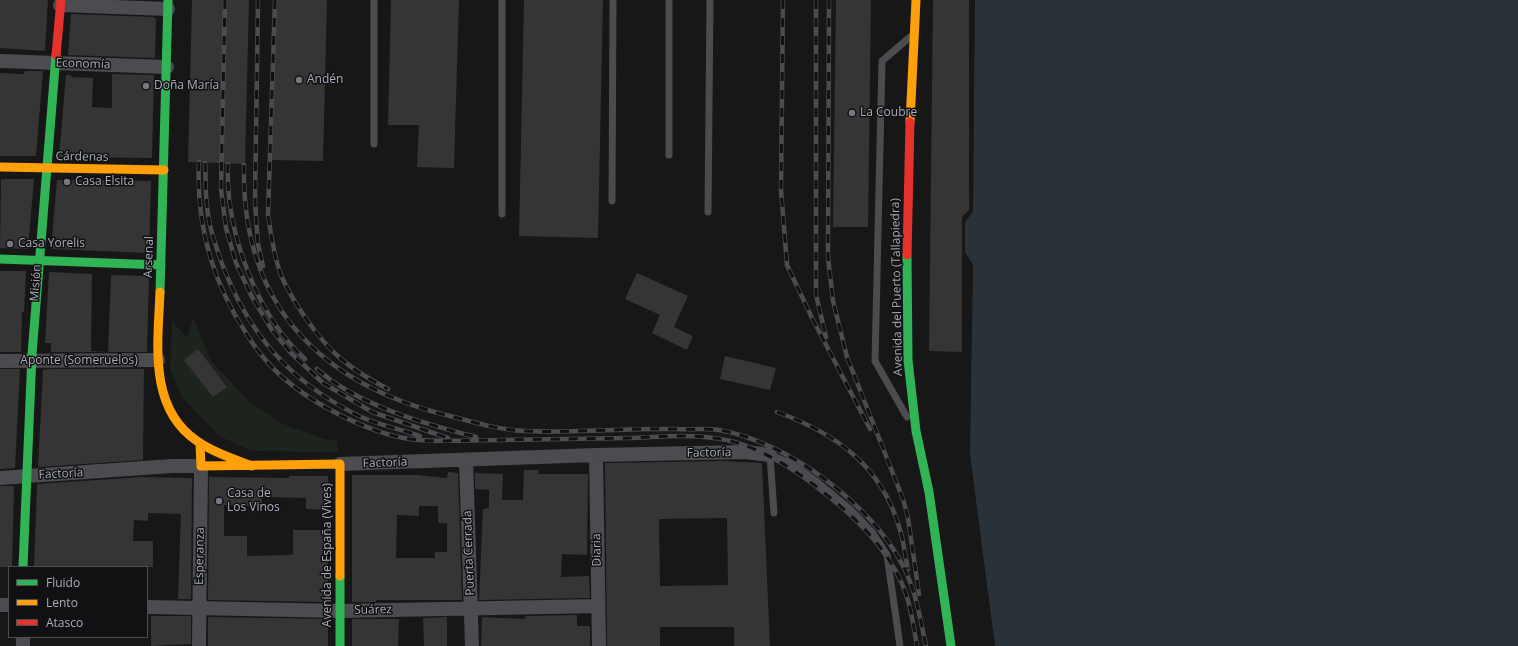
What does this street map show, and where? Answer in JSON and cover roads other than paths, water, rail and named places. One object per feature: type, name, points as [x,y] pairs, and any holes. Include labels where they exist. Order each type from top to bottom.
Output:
[{"type":"street","points":[[911,0],[914,21]]},
{"type":"street","points":[[914,21],[916,0]]},
{"type":"street","points":[[60,3],[168,4]]},
{"type":"street","name":"Misión","points":[[23,566],[30,360],[60,3]]},
{"type":"street","name":"Arsenal","points":[[168,4],[158,360],[162,390],[170,413],[185,433],[210,450],[252,466]]},
{"type":"street","name":"Avenida del Puerto (Tallapiedra)","points":[[914,21],[908,158],[906,294],[908,360],[916,431],[929,492],[951,646]]},
{"type":"street","name":"Economía","points":[[0,61],[167,67]]},
{"type":"street","name":"Cárdenas","points":[[0,167],[164,170]]},
{"type":"street","points":[[0,259],[161,265]]},
{"type":"street","name":"Aponte (Someruelos)","points":[[0,361],[158,360]]},
{"type":"street","points":[[200,444],[201,466]]},
{"type":"street","name":"Factoría","points":[[0,478],[172,466],[340,464],[596,455],[745,452],[770,455]]},
{"type":"street","name":"Diaria","points":[[596,455],[599,646]]},
{"type":"street","name":"Puerta Cerrada","points":[[466,460],[472,646]]},
{"type":"street","name":"Avenida de España (Vives)","points":[[340,464],[340,646]]},
{"type":"street","name":"Esperanza","points":[[200,646],[201,466]]},
{"type":"street","name":"Suárez","points":[[148,607],[340,611],[598,606]]},
{"type":"lane","points":[[374,0],[374,144]]},
{"type":"lane","points":[[502,0],[502,214]]},
{"type":"lane","points":[[612,201],[613,0]]},
{"type":"lane","points":[[669,0],[669,155]]},
{"type":"lane","points":[[708,212],[710,0]]},
{"type":"lane","points":[[914,34],[882,61],[875,361],[916,431]]},
{"type":"lane","points":[[774,513],[770,455],[790,463],[816,481],[850,509],[872,532],[887,554],[900,646]]},
{"type":"railway","points":[[225,0],[221,189],[226,228],[236,263],[252,297],[272,330],[291,353],[323,383],[372,412],[448,438]]},
{"type":"railway","points":[[258,0],[255,202],[258,244],[263,266]]},
{"type":"railway","points":[[275,0],[268,215],[276,261],[281,275],[292,296],[314,330],[331,349],[350,366],[388,389]]},
{"type":"railway","points":[[783,0],[781,190],[787,265],[812,318],[870,429]]},
{"type":"railway","points":[[816,0],[816,295],[826,337]]},
{"type":"railway","points":[[829,0],[828,257],[833,301],[847,357],[903,499],[908,518],[919,594]]},
{"type":"railway","points":[[199,162],[200,208],[204,230],[215,272],[224,293],[253,344],[270,365],[280,375],[309,397],[345,418],[364,426],[402,438],[419,440],[459,441],[682,436],[714,438],[744,445],[775,459],[816,486],[852,517],[875,541],[894,568],[901,582],[907,597],[917,646]]},
{"type":"railway","points":[[205,163],[208,212],[214,240],[232,287],[244,311],[258,333],[274,353],[292,371],[312,388],[334,403],[366,419],[420,436]]},
{"type":"railway","points":[[228,164],[228,189],[232,216],[238,243],[247,269],[258,295],[272,319],[288,341],[305,359]]},
{"type":"railway","points":[[244,165],[247,215],[257,260],[274,299],[298,332],[328,361],[365,384],[407,403],[497,428],[543,431],[714,429],[745,436],[772,447],[798,461],[848,498],[870,519],[888,541],[902,564],[911,584],[926,646]]},
{"type":"railway","points":[[317,369],[333,382],[352,393],[392,412],[476,437]]},
{"type":"railway","points":[[777,412],[799,421],[838,442],[869,470],[882,488],[892,507],[901,535],[908,569]]},
{"type":"place","name":"Andén","points":[[299,80]]},
{"type":"place","name":"Doña María","points":[[146,86]]},
{"type":"place","name":"La Coubre","points":[[852,113]]},
{"type":"place","name":"Casa Elsita","points":[[67,182]]},
{"type":"place","name":"Casa Yorelis","points":[[10,244]]},
{"type":"place","name":"Casa de Los Vinos","points":[[219,501]]}]
